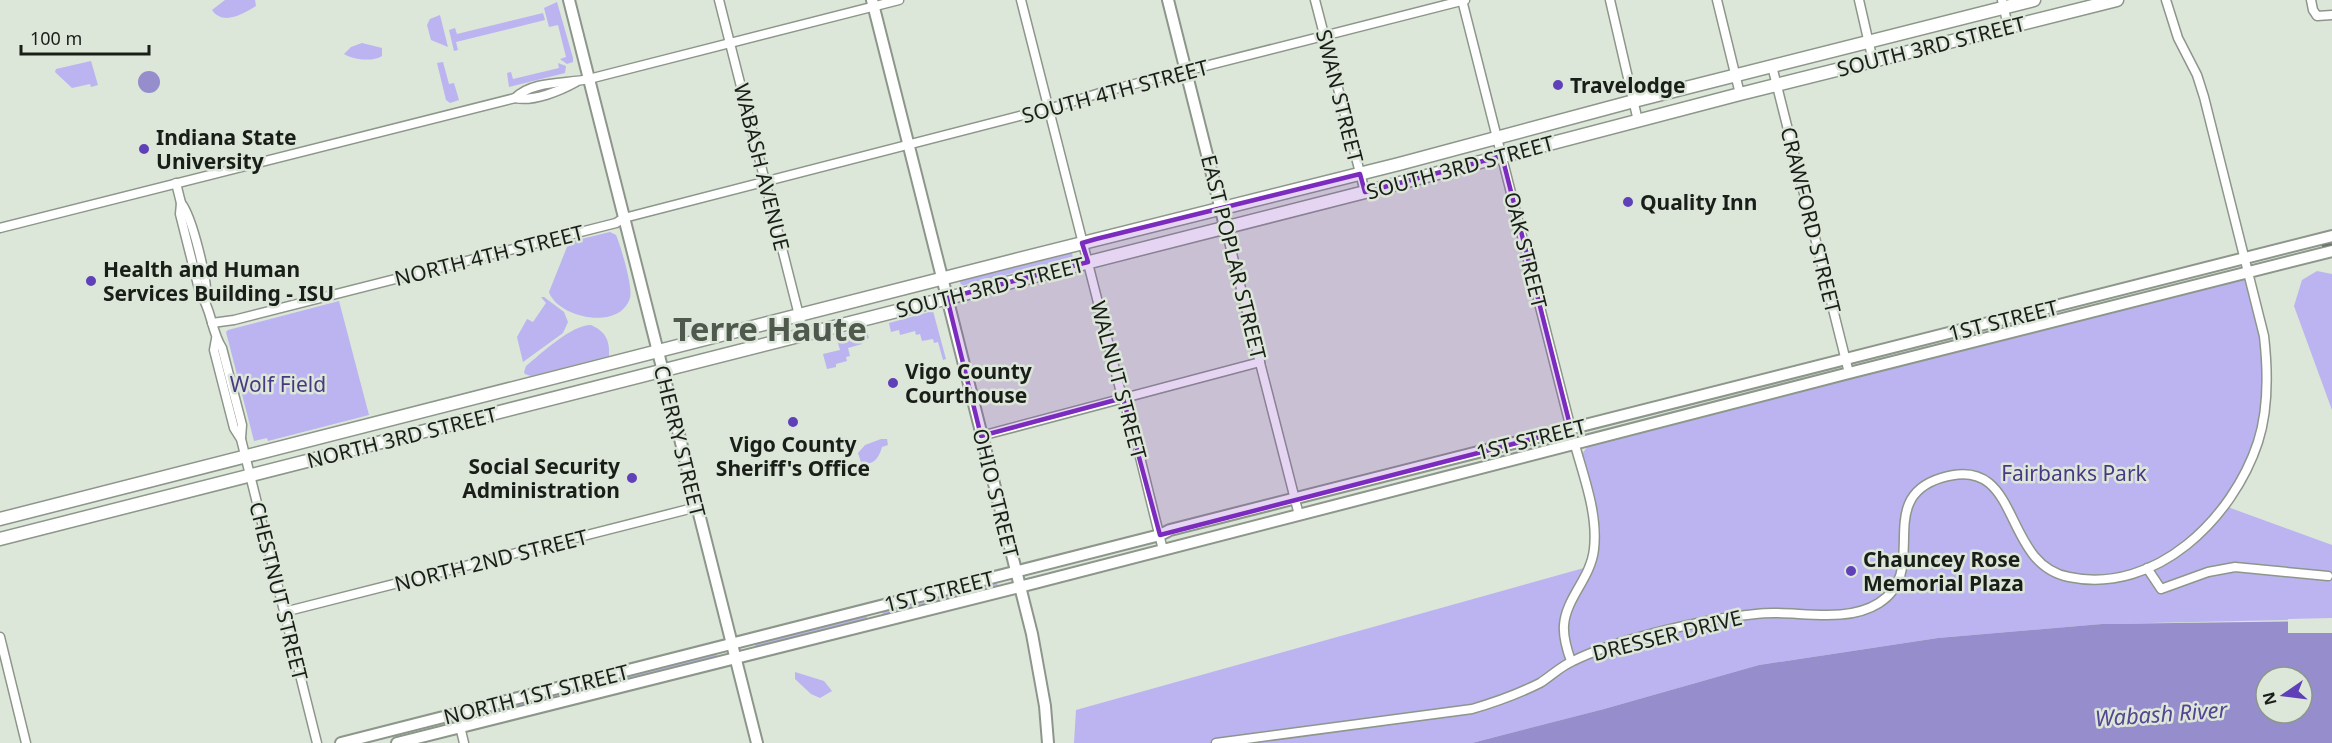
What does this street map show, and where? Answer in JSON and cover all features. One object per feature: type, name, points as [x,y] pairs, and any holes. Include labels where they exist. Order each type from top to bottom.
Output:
[{"type":"highway","name":"SOUTH 3RD STREET","points":[[799,315],[1360,174],[2003,4],[2034,0]]},
{"type":"highway","name":"SOUTH 3RD STREET","points":[[804,335],[1740,94],[2117,0]]},
{"type":"highway","name":"NORTH 3RD STREET","points":[[0,519],[799,315]]},
{"type":"highway","name":"NORTH 3RD STREET","points":[[0,539],[804,335]]},
{"type":"main road","name":"CHERRY STREET","points":[[569,0],[758,743]]},
{"type":"main road","name":"EAST POPLAR STREET","points":[[1168,0],[1225,226]]},
{"type":"main road","name":"OHIO STREET","points":[[873,3],[1017,572],[1040,670],[1046,706],[1048,743]]},
{"type":"main road","name":"1ST STREET","points":[[731,644],[1160,535],[1170,530],[2332,236]]},
{"type":"main road","name":"1ST STREET","points":[[735,658],[2332,251]]},
{"type":"main road","name":"NORTH 1ST STREET","points":[[341,743],[731,644]]},
{"type":"main road","name":"NORTH 1ST STREET","points":[[397,743],[735,658]]},
{"type":"street","name":"WABASH AVENUE","points":[[719,0],[804,335]]},
{"type":"street","points":[[0,228],[515,98],[521,92],[562,81],[576,82],[589,79],[873,3],[899,0]]},
{"type":"street","name":"WALNUT STREET","points":[[1021,0],[1163,550]]},
{"type":"street","name":"SWAN STREET","points":[[1315,0],[1365,192]]},
{"type":"street","name":"SOUTH 4TH STREET","points":[[765,180],[1463,0]]},
{"type":"street","name":"OAK STREET","points":[[1463,0],[1571,429]]},
{"type":"street","points":[[1610,0],[1638,121]]},
{"type":"street","points":[[1717,0],[1740,94]]},
{"type":"street","points":[[1859,0],[1873,61]]},
{"type":"street","name":"DRESSER DRIVE","points":[[1216,743],[1472,709],[1497,702],[1527,689],[1571,661],[1611,646],[1714,620],[1772,613],[1845,614],[1862,610],[1878,604],[1890,594],[1900,579],[1904,565],[1903,520],[1909,503],[1926,484],[1952,475],[1973,476],[1988,482],[1999,492],[2024,545],[2036,560],[2051,572],[2067,577],[2099,580],[2148,568],[2187,545],[2206,528],[2239,486],[2259,440],[2265,408],[2268,366],[2264,336],[2204,97],[2197,75],[2178,38],[2166,0]]},
{"type":"street","points":[[2311,0],[2313,10],[2318,16],[2332,15]]},
{"type":"street","points":[[2003,4],[2008,26]]},
{"type":"street","name":"CRAWFORD STREET","points":[[1772,66],[1849,373]]},
{"type":"street","name":"NORTH 4TH STREET","points":[[212,323],[234,320],[616,223],[624,218],[765,180]]},
{"type":"street","name":"CHESTNUT STREET","points":[[176,183],[181,203],[187,211],[208,291],[206,301],[216,339],[214,350],[234,428],[241,440],[317,743]]},
{"type":"street","name":"EAST POPLAR STREET","points":[[1225,226],[1299,515]]},
{"type":"street","points":[[981,436],[1260,362]]},
{"type":"street","points":[[1571,661],[1565,642],[1566,611],[1591,566],[1595,528],[1575,445]]},
{"type":"street","name":"NORTH 2ND STREET","points":[[284,612],[697,507]]},
{"type":"street","points":[[2148,568],[2161,589],[2208,572],[2235,567],[2328,576]]},
{"type":"street","points":[[0,638],[26,743]]},
{"type":"street","points":[[457,714],[464,743]]},
{"type":"highlighted area","points":[[1502,156],[1571,429],[1160,535],[1123,398],[981,436],[947,298],[1088,262],[1082,243],[1096,239],[1360,174],[1365,192]]},
{"type":"green space","points":[[225,0],[255,0],[256,6],[227,18],[217,15],[212,10]]},
{"type":"green space","points":[[557,2],[573,58],[573,62],[567,64],[560,59],[566,57],[558,25],[549,27],[544,8]]},
{"type":"green space","points":[[543,13],[545,20],[456,42],[458,50],[454,51],[449,30],[455,28],[457,34]]},
{"type":"green space","points":[[440,15],[448,47],[431,40],[427,25],[430,19]]},
{"type":"green space","points":[[362,43],[382,48],[382,56],[363,60],[344,54],[351,47]]},
{"type":"green space","points":[[91,61],[98,85],[91,87],[90,84],[72,88],[55,72],[56,69]]},
{"type":"green space","points":[[443,62],[449,84],[454,83],[459,100],[450,103],[446,100],[437,63]]},
{"type":"green space","points":[[558,63],[566,66],[565,73],[509,87],[507,73],[511,72],[513,79],[559,68]]},
{"type":"green space","points":[[610,232],[616,235],[628,276],[630,298],[624,309],[602,318],[575,314],[563,308],[554,301],[549,292],[569,242]]},
{"type":"green space","points":[[1072,253],[1073,258],[961,286],[960,281]]},
{"type":"green space","name":"Fairbanks Park","points":[[2246,266],[2268,366],[2259,440],[2225,506],[2332,545],[2332,619],[2102,624],[1938,638],[1759,665],[1604,709],[1472,743],[1074,743],[1076,710],[1591,566],[1592,489],[1582,454],[1587,447]]},
{"type":"green space","points":[[2317,271],[2332,274],[2332,410],[2294,306],[2302,280]]},
{"type":"green space","points":[[541,297],[564,312],[568,322],[563,333],[523,362],[517,337],[527,319],[533,322],[546,303]]},
{"type":"green space","name":"Wolf Field","points":[[339,301],[369,415],[268,441],[267,438],[254,441],[226,332]]},
{"type":"green space","points":[[933,311],[946,359],[943,360],[938,342],[934,343],[933,339],[922,341],[920,334],[916,335],[915,331],[900,335],[899,330],[891,332],[889,323]]},
{"type":"green space","points":[[591,325],[606,337],[609,356],[531,376],[525,374],[526,366],[557,341],[583,326]]},
{"type":"green space","points":[[866,329],[869,338],[862,340],[862,344],[848,348],[850,356],[846,357],[847,361],[827,369],[823,354],[840,350],[836,336]]},
{"type":"green space","points":[[887,439],[888,445],[882,447],[877,458],[869,463],[861,462],[858,453],[865,445]]},
{"type":"green space","points":[[995,582],[998,585],[996,587],[884,616],[882,612],[883,610]]},
{"type":"green space","points":[[865,615],[866,621],[755,647],[756,642]]},
{"type":"green space","points":[[716,653],[717,658],[602,685],[604,682]]},
{"type":"green space","points":[[795,672],[824,681],[832,691],[820,698],[811,694],[795,679]]},
{"type":"green space","points":[[585,686],[587,690],[469,721],[465,718]]},
{"type":"water","points":[[149,71],[157,74],[160,82],[157,90],[149,93],[141,90],[138,82],[141,74]]},
{"type":"water","name":"Wabash River","points":[[2332,621],[2332,743],[1472,743],[1604,709],[1759,665],[1938,638],[2102,624]]},
{"type":"pier","points":[[2332,618],[2332,633],[2288,633],[2288,619]]},
{"type":"railway","points":[[2322,246],[2332,244]]},
{"type":"place","name":"Travelodge","points":[[1558,85]]},
{"type":"place","name":"Indiana State University","points":[[144,149]]},
{"type":"place","name":"Quality Inn","points":[[1628,202]]},
{"type":"place","name":"Health and Human Services Building - ISU","points":[[91,281]]},
{"type":"place","name":"Vigo County Courthouse","points":[[893,383]]},
{"type":"place","name":"Vigo County Sheriff's Office","points":[[793,422]]},
{"type":"place","name":"Social Security Administration","points":[[632,478]]},
{"type":"place","name":"Chauncey Rose Memorial Plaza","points":[[1851,571]]},
{"type":"district","name":"Terre Haute","points":[[770,328]]}]
